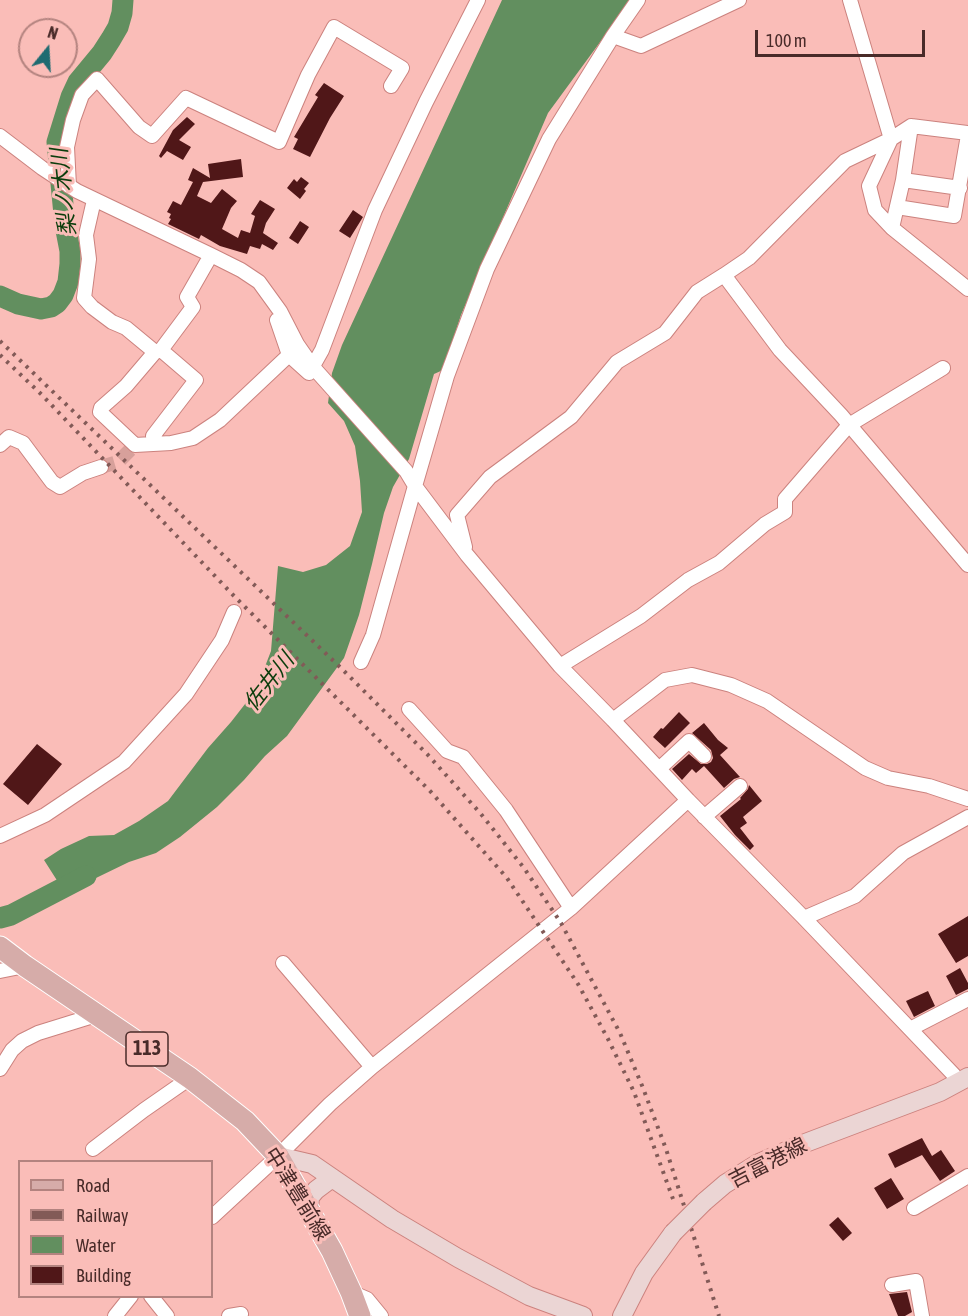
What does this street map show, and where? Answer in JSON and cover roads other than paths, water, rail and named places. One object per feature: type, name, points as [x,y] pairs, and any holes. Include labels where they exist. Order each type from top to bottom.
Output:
[{"type":"main road","name":"中津豊前線","points":[[2,957],[25,966],[190,1078],[245,1121],[278,1156],[332,1251],[360,1316]]},
{"type":"main road","name":"吉富港線","points":[[622,1316],[644,1273],[673,1233],[725,1184],[757,1164],[800,1145],[940,1092],[961,1076]]},
{"type":"main road","points":[[278,1156],[312,1164],[392,1219],[458,1258],[529,1296],[583,1316]]},
{"type":"main road","points":[[309,1209],[310,1197],[332,1178]]},
{"type":"street","points":[[280,311],[275,315],[289,355],[309,373],[322,351],[375,210],[478,0]]},
{"type":"street","points":[[361,662],[373,635],[412,480],[447,376],[487,269],[549,139],[638,0]]},
{"type":"street","points":[[613,36],[641,46],[739,0]]},
{"type":"street","points":[[850,0],[891,140],[869,186],[874,210],[892,228],[968,289]]},
{"type":"street","points":[[69,186],[67,147],[73,120],[82,95],[97,79],[139,127],[152,136],[186,98],[279,142],[308,75],[334,27],[402,68],[391,87]]},
{"type":"street","points":[[892,228],[903,180],[911,126]]},
{"type":"street","points":[[467,555],[457,515],[490,477],[571,417],[617,362],[665,333],[697,292],[749,258],[845,161],[891,140],[911,126],[968,134],[954,216],[897,207]]},
{"type":"street","points":[[0,136],[69,186],[241,270],[259,282],[280,311],[297,344],[322,379],[412,480],[467,555],[560,666],[910,1029],[961,1076]]},
{"type":"street","points":[[903,180],[960,188]]},
{"type":"street","points":[[94,200],[86,235],[89,259],[84,298],[112,322],[126,328],[196,380],[153,435]]},
{"type":"street","points":[[211,255],[187,297],[193,307],[158,351],[126,386],[101,408],[100,412],[135,445],[171,443],[193,438],[220,420],[289,355]]},
{"type":"street","points":[[724,275],[780,350],[849,425],[968,565]]},
{"type":"street","points":[[560,666],[641,616],[688,579],[719,563],[765,524],[785,512],[785,500],[849,425],[943,368]]},
{"type":"street","points":[[0,445],[9,437],[23,443],[52,482],[60,487],[83,473],[101,467]]},
{"type":"street","points":[[0,836],[45,815],[124,762],[186,694],[222,640],[234,612]]},
{"type":"street","points":[[613,720],[665,680],[692,675],[731,685],[767,701],[865,768],[888,778],[929,786],[968,799]]},
{"type":"street","points":[[409,709],[447,751],[463,756],[506,810],[571,908]]},
{"type":"street","points":[[658,769],[689,741],[704,756]]},
{"type":"street","points":[[704,817],[740,786]]},
{"type":"street","points":[[213,1216],[372,1067],[571,908],[688,800]]},
{"type":"street","points":[[804,918],[855,896],[903,853],[968,817]]},
{"type":"street","points":[[283,963],[372,1067]]},
{"type":"street","points":[[910,1029],[968,999]]},
{"type":"street","points":[[0,1069],[12,1050],[22,1041],[38,1033],[96,1015]]},
{"type":"street","points":[[93,1149],[190,1078]]},
{"type":"street","points":[[914,1208],[968,1176]]},
{"type":"street","points":[[892,1285],[916,1281],[921,1316]]},
{"type":"street","points":[[351,1293],[367,1299],[381,1316]]},
{"type":"street","points":[[115,1316],[129,1298]]},
{"type":"street","points":[[153,1298],[167,1316]]},
{"type":"water","points":[[502,0],[631,0],[548,113],[461,315],[443,370],[434,374],[409,459],[393,487],[384,513],[359,615],[344,658],[287,736],[217,807],[156,853],[129,862],[65,893],[44,860],[89,836],[114,835],[168,801],[256,690],[271,651],[278,566],[303,572],[326,565],[350,546],[362,512],[360,481],[355,446],[344,421],[328,403],[332,373],[342,345]]},
{"type":"waterway","name":"梨ノ木川","points":[[0,296],[18,304],[41,309],[51,307],[63,295],[68,282],[70,251],[65,225],[57,142],[78,82],[102,53],[118,27],[123,0]]},
{"type":"waterway","name":"佐井川","points":[[0,918],[11,915],[86,876]]},
{"type":"tunnel","points":[[101,467],[118,462],[135,445]]},
{"type":"railway","points":[[0,341],[343,670],[428,755],[481,814],[524,868],[561,923],[620,1033],[666,1149],[719,1316]]},
{"type":"railway","points":[[0,355],[42,395],[235,597],[431,792],[507,878],[578,984],[608,1039],[634,1092],[673,1199]]}]
